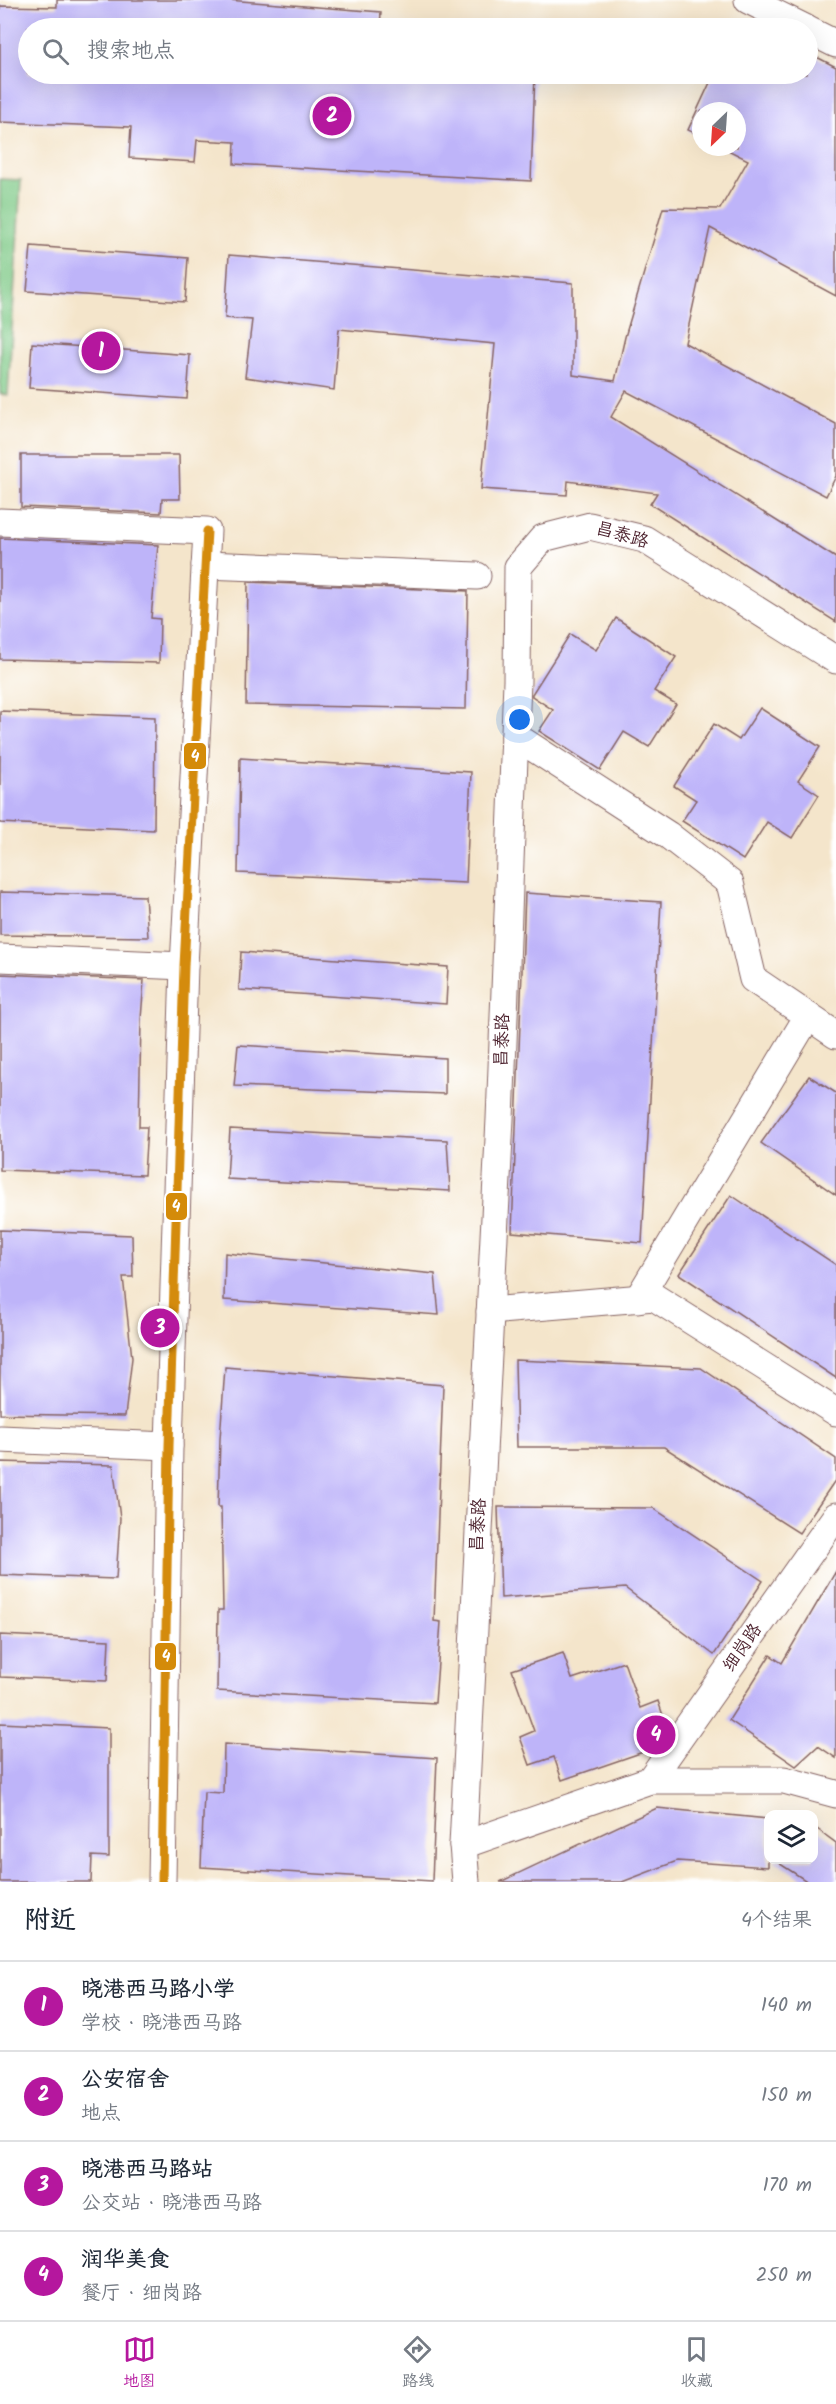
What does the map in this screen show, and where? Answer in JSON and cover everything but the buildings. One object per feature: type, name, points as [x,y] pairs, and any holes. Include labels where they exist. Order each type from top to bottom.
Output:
[{"type":"street","points":[[748,0],[784,18]]},
{"type":"street","points":[[818,35],[836,44]]},
{"type":"street","points":[[0,522],[207,531],[184,966],[169,1446],[162,1882]]},
{"type":"street","name":"昌泰路","points":[[466,1882],[464,1845],[500,1119],[515,736],[518,567],[543,538],[590,526],[644,539],[836,660]]},
{"type":"street","points":[[205,565],[477,576]]},
{"type":"street","points":[[515,736],[668,835],[730,883],[753,979],[836,1035]]},
{"type":"street","points":[[0,958],[184,966]]},
{"type":"street","points":[[638,1299],[808,1016]]},
{"type":"street","points":[[490,1311],[654,1297],[836,1412]]},
{"type":"street","points":[[0,1439],[169,1446]]},
{"type":"street","name":"细岗路","points":[[650,1780],[836,1516]]},
{"type":"street","points":[[464,1845],[650,1780],[784,1780],[836,1794]]},
{"type":"green space","points":[[0,179],[21,180],[8,395],[0,394]]},
{"type":"transit line","name":"4","points":[[162,1882],[169,1446],[184,966],[207,531]]},
{"type":"place","name":"公安宿舍","points":[[332,116]]},
{"type":"place","name":"晓港西马路小学","points":[[101,351]]},
{"type":"place","name":"晓港西马路站","points":[[160,1328]]},
{"type":"place","name":"润华美食","points":[[656,1735]]}]
